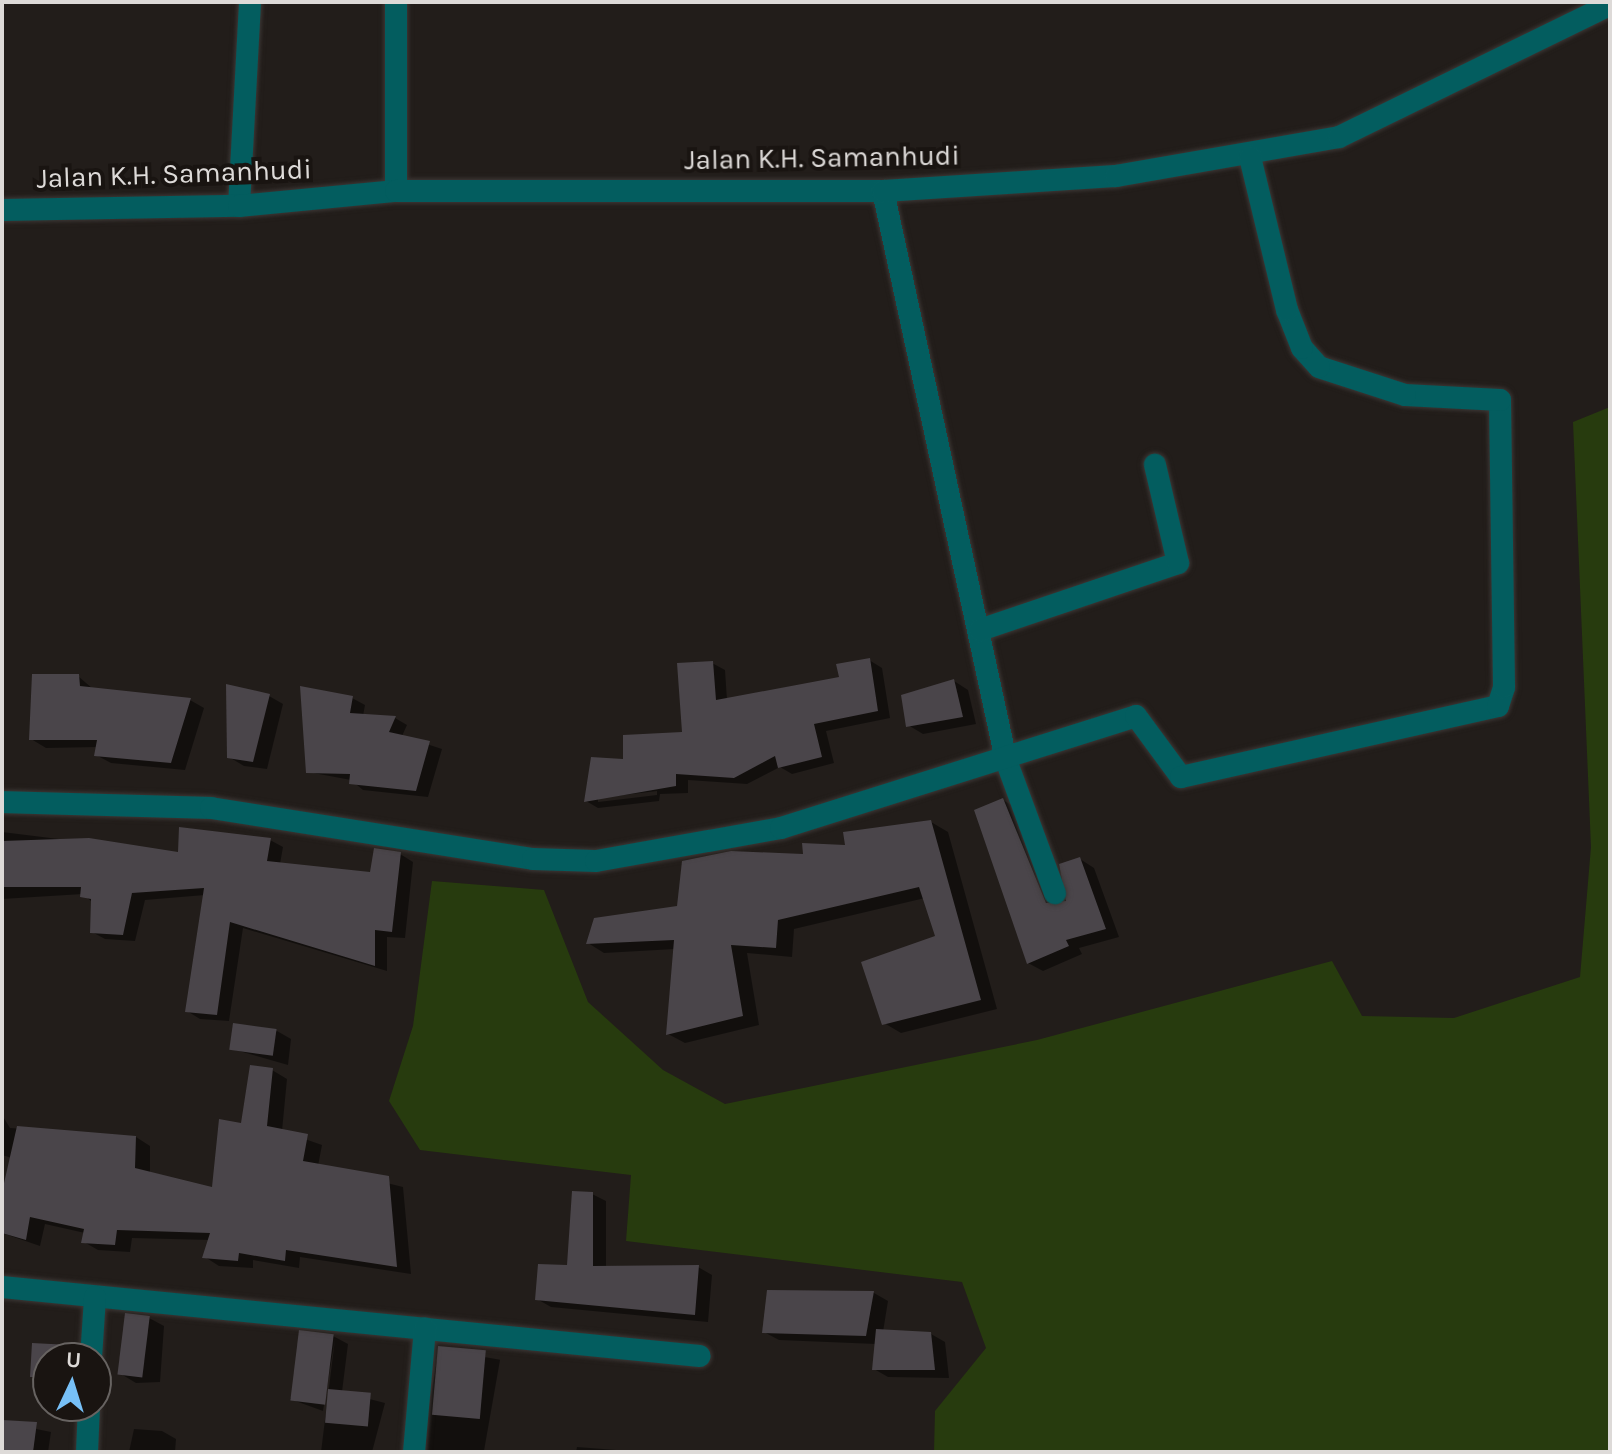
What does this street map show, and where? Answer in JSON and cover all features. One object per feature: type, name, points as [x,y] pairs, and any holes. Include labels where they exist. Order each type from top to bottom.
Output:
[{"type":"street","points":[[239,206],[250,2]]},
{"type":"street","points":[[396,2],[396,191]]},
{"type":"street","name":"Jalan K.H. Samanhudi","points":[[2,210],[239,206],[396,191],[883,191],[1116,176],[1250,157],[1339,137],[1418,104],[1610,5]]},
{"type":"street","points":[[2,802],[211,808],[533,859],[596,861],[781,828],[1006,760],[1136,716],[1181,777],[1503,701],[1500,400],[1405,395],[1319,367],[1302,348],[1287,310],[1250,157]]},
{"type":"street","points":[[883,191],[1006,760],[1055,893]]},
{"type":"street","points":[[980,630],[1178,563],[1155,465]]},
{"type":"street","points":[[2,1287],[700,1356]]},
{"type":"street","points":[[92,1342],[95,1297]]},
{"type":"street","points":[[414,1452],[425,1328]]},
{"type":"street","points":[[87,1452],[88,1422]]},
{"type":"green space","points":[[1610,407],[1610,1452],[934,1452],[935,1411],[986,1348],[962,1282],[626,1241],[631,1175],[420,1150],[389,1101],[413,1026],[432,881],[544,890],[588,1002],[663,1070],[725,1104],[1037,1040],[1332,961],[1362,1016],[1454,1018],[1580,977],[1591,847],[1573,422]]},
{"type":"building","points":[[870,658],[878,711],[814,724],[822,757],[778,768],[775,756],[734,778],[676,774],[676,786],[584,802],[591,757],[623,759],[623,735],[682,732],[677,663],[713,661],[716,700],[839,677],[836,664]]},
{"type":"building","points":[[32,674],[79,674],[80,686],[191,698],[171,763],[94,756],[97,740],[29,740]]},
{"type":"building","points":[[954,679],[963,717],[906,727],[901,695]]},
{"type":"building","points":[[226,684],[270,694],[253,762],[227,758]]},
{"type":"building","points":[[300,686],[353,696],[350,713],[396,716],[389,732],[430,741],[416,791],[349,784],[350,774],[306,773]]},
{"type":"building","points":[[1003,798],[1046,903],[1066,901],[1059,864],[1080,857],[1106,929],[1066,940],[1069,946],[1027,964],[974,810]]},
{"type":"building","points":[[931,820],[981,1000],[882,1025],[861,962],[935,936],[919,887],[778,920],[776,948],[731,945],[743,1016],[666,1035],[674,940],[586,944],[594,918],[677,906],[682,861],[731,851],[803,854],[802,843],[845,845],[843,832]]},
{"type":"building","points":[[179,827],[271,838],[267,861],[370,872],[374,848],[401,852],[392,932],[375,930],[375,966],[230,922],[217,1015],[185,1012],[204,888],[132,893],[123,935],[90,933],[91,899],[80,897],[81,887],[2,887],[2,841],[89,838],[178,852]]},
{"type":"building","points":[[233,1023],[277,1029],[273,1056],[229,1050]]},
{"type":"building","points":[[250,1065],[273,1068],[267,1126],[308,1134],[303,1161],[389,1176],[397,1267],[286,1250],[285,1261],[239,1253],[238,1261],[202,1258],[210,1233],[117,1230],[115,1245],[81,1243],[84,1229],[30,1217],[26,1240],[2,1233],[2,1192],[17,1126],[136,1136],[135,1168],[212,1187],[219,1119],[241,1123]]},
{"type":"building","points":[[572,1191],[593,1192],[593,1266],[699,1265],[695,1315],[535,1300],[538,1264],[567,1265]]},
{"type":"building","points":[[767,1290],[874,1291],[866,1336],[762,1333]]},
{"type":"building","points":[[125,1313],[150,1316],[142,1378],[117,1375]]},
{"type":"building","points":[[876,1329],[931,1332],[935,1370],[872,1370]]},
{"type":"building","points":[[299,1330],[334,1334],[325,1405],[290,1400]]},
{"type":"building","points":[[438,1346],[486,1350],[480,1419],[432,1415]]},
{"type":"building","points":[[328,1389],[371,1393],[368,1427],[325,1423]]},
{"type":"building","points":[[2,1420],[37,1422],[33,1452],[2,1452]]}]
